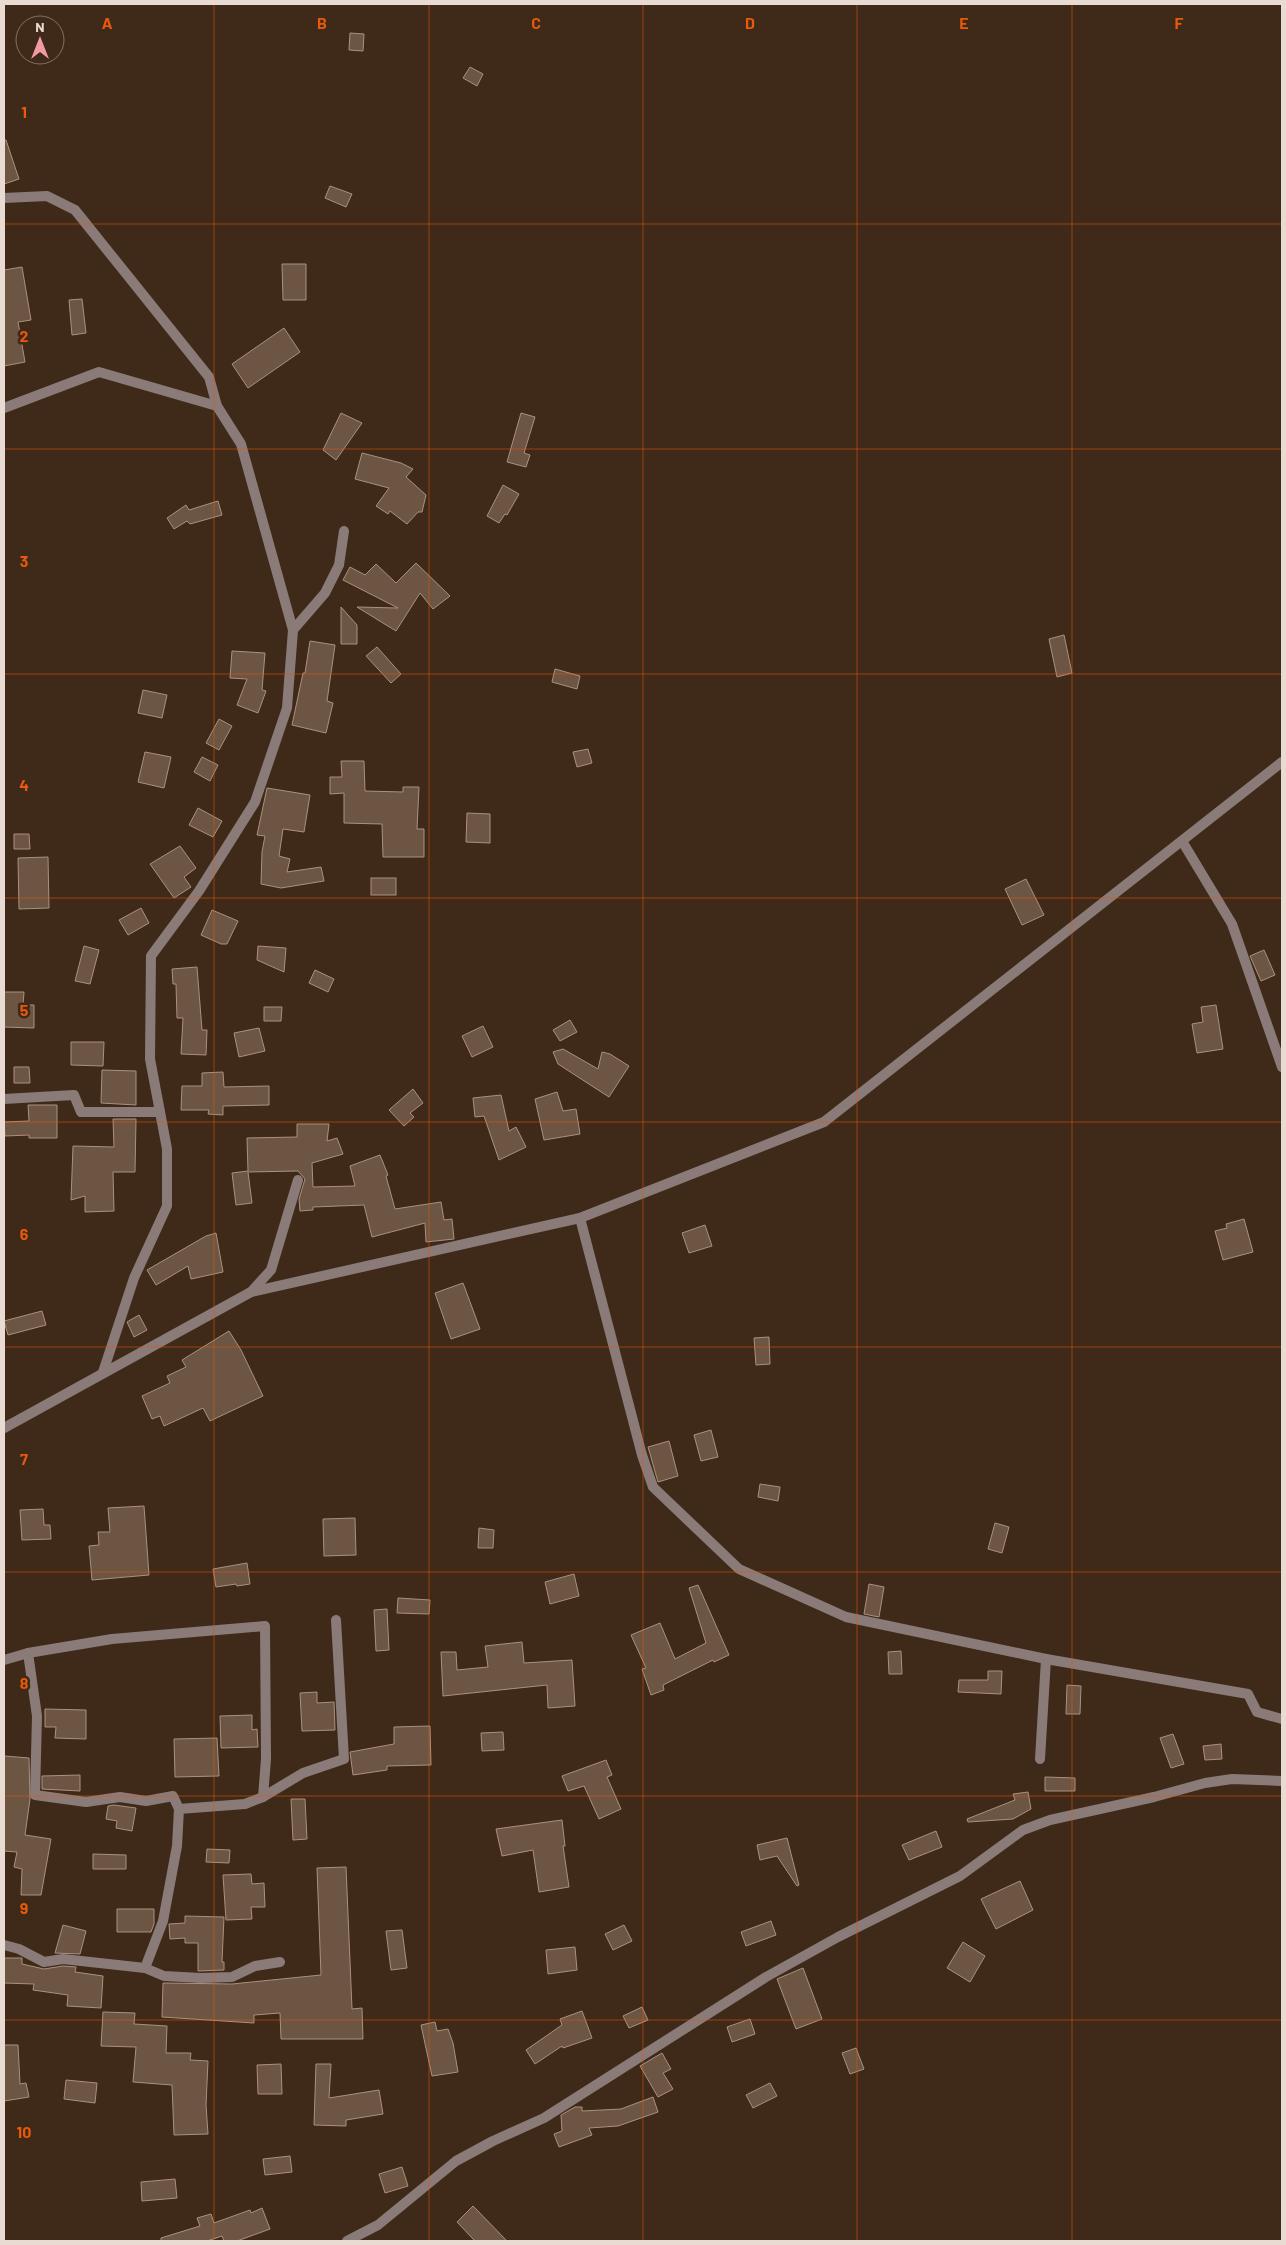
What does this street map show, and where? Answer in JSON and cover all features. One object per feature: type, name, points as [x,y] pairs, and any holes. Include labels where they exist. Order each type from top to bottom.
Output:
[{"type":"street","points":[[4,198],[47,196],[75,210],[209,377],[216,406],[241,444],[293,630],[287,708],[255,802],[200,891],[151,956],[150,1059],[167,1149],[167,1206],[134,1278],[103,1372]]},
{"type":"street","points":[[4,408],[98,372],[216,406]]},
{"type":"street","points":[[293,630],[325,593],[339,565],[344,530]]},
{"type":"street","points":[[4,1428],[251,1292],[580,1218],[824,1122],[1282,762]]},
{"type":"street","points":[[1182,841],[1232,924],[1282,1067]]},
{"type":"street","points":[[4,1099],[74,1095],[81,1112],[160,1112]]},
{"type":"street","points":[[251,1292],[271,1270],[298,1180]]},
{"type":"street","points":[[580,1218],[642,1455],[653,1487],[739,1569],[846,1617],[1046,1659],[1248,1694],[1257,1712],[1282,1719]]},
{"type":"street","points":[[179,1809],[245,1804],[263,1797],[303,1773],[344,1759],[336,1620]]},
{"type":"street","points":[[4,1660],[28,1653],[112,1639],[264,1626],[266,1759],[263,1797]]},
{"type":"street","points":[[28,1653],[37,1716],[35,1795],[86,1802],[120,1797],[146,1801],[173,1796],[179,1809],[177,1846],[163,1921],[145,1968]]},
{"type":"street","points":[[1040,1759],[1046,1659]]},
{"type":"street","points":[[347,2241],[378,2225],[456,2162],[493,2141],[544,2118],[774,1972],[838,1937],[960,1876],[1023,1830],[1050,1820],[1154,1797],[1205,1783],[1232,1779],[1282,1781]]},
{"type":"street","points":[[4,1945],[19,1949],[44,1962],[63,1959],[145,1968],[162,1973],[164,1976],[232,1977],[255,1966],[280,1962]]},
{"type":"building","points":[[350,33],[364,34],[363,51],[349,50]]},
{"type":"building","points":[[470,67],[483,74],[477,86],[463,78]]},
{"type":"building","points":[[4,140],[6,140],[19,179],[4,184]]},
{"type":"building","points":[[330,186],[352,194],[346,207],[325,198]]},
{"type":"building","points":[[282,264],[306,264],[306,300],[283,300]]},
{"type":"building","points":[[22,267],[31,320],[18,322],[25,362],[4,366],[4,270]]},
{"type":"building","points":[[82,299],[86,333],[72,335],[69,300]]},
{"type":"building","points":[[284,328],[300,352],[248,388],[232,364]]},
{"type":"building","points":[[341,413],[362,423],[336,460],[323,450]]},
{"type":"building","points":[[521,413],[535,417],[524,453],[530,455],[526,467],[507,462]]},
{"type":"building","points":[[362,453],[401,463],[413,469],[406,477],[426,495],[422,512],[418,512],[407,524],[390,511],[388,514],[376,506],[389,488],[355,479]]},
{"type":"building","points":[[503,485],[519,494],[507,515],[505,514],[499,523],[487,516]]},
{"type":"building","points":[[218,501],[222,515],[190,524],[187,521],[174,529],[167,518],[186,505],[189,510]]},
{"type":"building","points":[[416,563],[450,596],[433,609],[420,593],[396,631],[357,607],[398,608],[343,580],[350,567],[365,575],[376,564],[396,583]]},
{"type":"building","points":[[341,607],[357,625],[357,644],[341,644]]},
{"type":"building","points":[[1064,635],[1072,673],[1057,677],[1049,639]]},
{"type":"building","points":[[310,641],[335,645],[327,701],[333,703],[326,733],[292,725],[303,673],[305,673]]},
{"type":"building","points":[[377,647],[401,674],[391,683],[366,656]]},
{"type":"building","points":[[232,651],[265,653],[262,690],[266,691],[258,713],[237,705],[247,679],[230,678]]},
{"type":"building","points":[[555,669],[580,676],[577,689],[552,682]]},
{"type":"building","points":[[143,690],[167,695],[162,718],[138,713]]},
{"type":"building","points":[[219,719],[232,726],[219,750],[206,743]]},
{"type":"building","points":[[588,749],[592,763],[577,767],[573,752]]},
{"type":"building","points":[[145,752],[171,757],[164,788],[138,782]]},
{"type":"building","points":[[202,757],[218,765],[210,781],[194,772]]},
{"type":"building","points":[[341,761],[364,761],[365,791],[403,792],[403,787],[419,787],[417,829],[424,829],[424,857],[383,857],[382,824],[344,823],[344,793],[330,794],[330,777],[342,777]]},
{"type":"building","points":[[267,788],[310,795],[304,832],[283,829],[279,856],[290,859],[287,872],[321,867],[324,881],[281,888],[261,884],[262,852],[265,836],[257,835]]},
{"type":"building","points":[[198,808],[222,821],[213,837],[189,825]]},
{"type":"building","points":[[467,813],[490,814],[490,843],[466,842]]},
{"type":"building","points":[[14,834],[29,834],[30,849],[14,849]]},
{"type":"building","points":[[180,846],[196,868],[184,877],[191,887],[174,898],[150,864]]},
{"type":"building","points":[[48,857],[49,908],[19,909],[18,858]]},
{"type":"building","points":[[371,878],[396,878],[396,895],[371,895]]},
{"type":"building","points":[[1026,879],[1044,915],[1022,925],[1005,889]]},
{"type":"building","points":[[141,908],[149,923],[128,935],[119,920]]},
{"type":"building","points":[[212,910],[238,921],[227,944],[221,944],[201,935]]},
{"type":"building","points":[[84,946],[99,950],[90,984],[75,981]]},
{"type":"building","points":[[258,946],[286,948],[284,972],[257,960]]},
{"type":"building","points":[[1264,950],[1275,975],[1261,981],[1250,956]]},
{"type":"building","points":[[197,967],[202,1030],[207,1030],[206,1055],[181,1054],[183,1018],[177,1018],[176,984],[173,984],[172,969]]},
{"type":"building","points":[[315,970],[334,979],[328,992],[309,983]]},
{"type":"building","points":[[4,992],[24,992],[23,1005],[34,1005],[34,1028],[4,1027]]},
{"type":"building","points":[[1216,1005],[1223,1049],[1197,1053],[1192,1024],[1203,1022],[1201,1007]]},
{"type":"building","points":[[264,1007],[282,1007],[281,1021],[264,1021]]},
{"type":"building","points":[[570,1020],[577,1032],[560,1041],[553,1030]]},
{"type":"building","points":[[483,1026],[493,1047],[472,1057],[462,1036]]},
{"type":"building","points":[[259,1028],[265,1051],[239,1057],[234,1033]]},
{"type":"building","points":[[71,1042],[104,1042],[103,1066],[71,1065]]},
{"type":"building","points":[[563,1049],[598,1069],[602,1052],[610,1054],[629,1066],[609,1097],[558,1064],[553,1052]]},
{"type":"building","points":[[14,1067],[29,1067],[30,1083],[14,1083]]},
{"type":"building","points":[[102,1070],[136,1071],[136,1105],[101,1103]]},
{"type":"building","points":[[223,1072],[224,1087],[269,1086],[269,1105],[223,1106],[223,1115],[208,1114],[209,1110],[181,1110],[182,1086],[202,1086],[202,1073]]},
{"type":"building","points":[[413,1089],[423,1103],[410,1113],[414,1117],[404,1126],[389,1110]]},
{"type":"building","points":[[557,1092],[563,1111],[576,1109],[580,1134],[544,1140],[535,1099]]},
{"type":"building","points":[[501,1095],[509,1131],[516,1127],[526,1147],[499,1160],[484,1116],[475,1117],[473,1098]]},
{"type":"building","points":[[28,1105],[57,1105],[57,1138],[29,1138],[29,1135],[5,1136],[4,1122],[29,1121]]},
{"type":"building","points":[[113,1119],[136,1119],[135,1172],[113,1172],[114,1211],[85,1212],[85,1196],[71,1200],[73,1146],[114,1147]]},
{"type":"building","points":[[297,1124],[329,1124],[327,1141],[337,1138],[343,1154],[312,1163],[313,1187],[355,1186],[350,1166],[380,1155],[388,1175],[386,1176],[395,1209],[441,1202],[444,1220],[452,1219],[454,1239],[426,1242],[425,1223],[372,1237],[364,1205],[313,1207],[313,1210],[300,1211],[299,1199],[305,1179],[298,1171],[248,1172],[252,1203],[236,1205],[232,1173],[248,1171],[247,1138],[297,1137]]},
{"type":"building","points":[[1244,1219],[1253,1252],[1223,1260],[1215,1231],[1227,1228],[1226,1224]]},
{"type":"building","points":[[705,1225],[712,1246],[689,1253],[682,1233]]},
{"type":"building","points":[[216,1233],[223,1272],[191,1279],[188,1266],[156,1285],[147,1270],[206,1236]]},
{"type":"building","points":[[463,1283],[480,1329],[451,1339],[435,1293]]},
{"type":"building","points":[[42,1311],[46,1325],[8,1335],[4,1321]]},
{"type":"building","points":[[139,1315],[147,1330],[134,1337],[127,1322]]},
{"type":"building","points":[[229,1331],[241,1350],[263,1396],[210,1421],[203,1408],[164,1426],[160,1416],[152,1419],[142,1396],[170,1383],[167,1376],[186,1367],[182,1360]]},
{"type":"building","points":[[769,1337],[770,1364],[756,1365],[754,1338]]},
{"type":"building","points":[[711,1430],[718,1457],[701,1461],[694,1435]]},
{"type":"building","points":[[669,1441],[678,1476],[658,1482],[648,1447]]},
{"type":"building","points":[[760,1484],[780,1487],[778,1501],[758,1497]]},
{"type":"building","points":[[144,1506],[149,1575],[92,1580],[89,1546],[99,1545],[98,1532],[110,1532],[108,1508]]},
{"type":"building","points":[[43,1509],[44,1525],[50,1525],[51,1539],[22,1540],[20,1510]]},
{"type":"building","points":[[355,1518],[356,1555],[324,1556],[323,1519]]},
{"type":"building","points":[[995,1523],[1009,1527],[1002,1553],[988,1549]]},
{"type":"building","points":[[479,1528],[494,1530],[493,1548],[478,1548]]},
{"type":"building","points":[[247,1563],[250,1584],[216,1587],[213,1569]]},
{"type":"building","points":[[574,1574],[579,1596],[550,1604],[545,1582]]},
{"type":"building","points":[[869,1584],[884,1587],[879,1617],[864,1614]]},
{"type":"building","points":[[698,1585],[729,1655],[714,1662],[713,1660],[663,1685],[664,1690],[651,1695],[642,1669],[646,1668],[631,1635],[660,1623],[675,1659],[706,1643],[689,1588]]},
{"type":"building","points":[[398,1598],[430,1600],[429,1614],[397,1613]]},
{"type":"building","points":[[387,1609],[389,1650],[376,1651],[374,1610]]},
{"type":"building","points":[[522,1642],[524,1663],[572,1660],[575,1706],[548,1708],[547,1685],[443,1696],[441,1652],[456,1652],[457,1670],[488,1667],[485,1646]]},
{"type":"building","points":[[901,1651],[902,1674],[889,1674],[888,1652]]},
{"type":"building","points":[[988,1671],[1002,1671],[1001,1694],[958,1692],[959,1680],[988,1680]]},
{"type":"building","points":[[1067,1685],[1081,1686],[1080,1714],[1066,1714]]},
{"type":"building","points":[[317,1692],[317,1703],[334,1702],[335,1730],[302,1731],[300,1693]]},
{"type":"building","points":[[45,1709],[86,1710],[86,1739],[55,1738],[56,1727],[45,1727]]},
{"type":"building","points":[[252,1715],[252,1730],[257,1729],[258,1747],[221,1748],[220,1716]]},
{"type":"building","points":[[430,1726],[431,1765],[387,1766],[387,1770],[353,1775],[350,1752],[394,1744],[394,1727]]},
{"type":"building","points":[[503,1732],[504,1750],[482,1751],[481,1733]]},
{"type":"building","points":[[1173,1734],[1184,1764],[1171,1768],[1160,1738]]},
{"type":"building","points":[[217,1738],[219,1776],[175,1777],[174,1739]]},
{"type":"building","points":[[1221,1744],[1222,1759],[1205,1760],[1203,1746]]},
{"type":"building","points":[[4,1756],[29,1758],[30,1799],[25,1835],[51,1839],[41,1895],[21,1895],[22,1869],[14,1867],[17,1852],[4,1851]]},
{"type":"building","points":[[606,1760],[612,1775],[607,1777],[621,1809],[599,1819],[584,1786],[568,1791],[562,1776]]},
{"type":"building","points":[[80,1775],[80,1791],[42,1789],[42,1776]]},
{"type":"building","points":[[1045,1777],[1075,1778],[1075,1791],[1045,1791]]},
{"type":"building","points":[[1028,1792],[1031,1809],[1013,1819],[968,1822],[967,1819],[1015,1800],[1013,1794]]},
{"type":"building","points":[[291,1799],[305,1799],[307,1839],[293,1840]]},
{"type":"building","points":[[108,1806],[136,1808],[132,1831],[116,1828],[117,1821],[106,1819]]},
{"type":"building","points":[[562,1820],[565,1846],[563,1846],[569,1887],[539,1892],[533,1850],[502,1856],[496,1829]]},
{"type":"building","points":[[936,1831],[942,1847],[909,1860],[902,1845]]},
{"type":"building","points":[[787,1838],[799,1885],[797,1886],[777,1856],[760,1860],[757,1845]]},
{"type":"building","points":[[207,1849],[230,1850],[229,1863],[206,1862]]},
{"type":"building","points":[[93,1854],[126,1855],[126,1869],[93,1869]]},
{"type":"building","points":[[346,1867],[352,2009],[362,2008],[363,2039],[281,2039],[280,2013],[254,2015],[254,2023],[162,2017],[163,1983],[232,1984],[321,1975],[317,1868]]},
{"type":"building","points":[[251,1874],[252,1884],[264,1883],[265,1907],[251,1907],[252,1919],[226,1920],[223,1875]]},
{"type":"building","points":[[1020,1881],[1033,1910],[996,1929],[981,1899]]},
{"type":"building","points":[[117,1909],[154,1909],[154,1924],[151,1932],[117,1932]]},
{"type":"building","points":[[185,1916],[224,1917],[222,1962],[224,1962],[224,1970],[198,1971],[198,1943],[185,1943],[185,1938],[170,1939],[169,1924],[185,1923]]},
{"type":"building","points":[[771,1921],[776,1935],[746,1946],[741,1932]]},
{"type":"building","points":[[63,1925],[86,1931],[80,1954],[55,1953]]},
{"type":"building","points":[[624,1925],[632,1941],[613,1950],[605,1934]]},
{"type":"building","points":[[402,1930],[407,1968],[391,1970],[386,1931]]},
{"type":"building","points":[[963,1942],[985,1956],[970,1982],[947,1968]]},
{"type":"building","points":[[575,1947],[577,1970],[548,1974],[546,1950]]},
{"type":"building","points":[[4,1958],[22,1958],[22,1964],[44,1969],[63,1966],[76,1967],[75,1972],[103,1976],[101,2008],[67,2006],[68,1995],[33,1990],[34,1984],[4,1983]]},
{"type":"building","points":[[803,1968],[822,2019],[796,2029],[777,1979]]},
{"type":"building","points":[[642,2007],[648,2020],[629,2028],[623,2016]]},
{"type":"building","points":[[582,2011],[592,2038],[563,2048],[562,2046],[535,2064],[526,2050],[562,2025],[560,2019]]},
{"type":"building","points":[[103,2012],[135,2013],[134,2024],[167,2026],[166,2053],[191,2053],[190,2060],[208,2061],[206,2105],[208,2134],[174,2135],[172,2085],[133,2082],[136,2047],[101,2046]]},
{"type":"building","points":[[750,2019],[755,2034],[732,2042],[727,2027]]},
{"type":"building","points":[[435,2022],[437,2031],[448,2029],[453,2043],[458,2072],[432,2076],[421,2025]]},
{"type":"building","points":[[4,2045],[18,2045],[20,2084],[26,2083],[29,2097],[4,2101]]},
{"type":"building","points":[[856,2048],[864,2069],[850,2074],[842,2053]]},
{"type":"building","points":[[662,2053],[671,2069],[663,2073],[673,2089],[658,2097],[640,2066]]},
{"type":"building","points":[[281,2064],[282,2094],[258,2094],[257,2065]]},
{"type":"building","points":[[316,2064],[331,2064],[329,2098],[379,2090],[383,2114],[346,2120],[346,2126],[314,2125]]},
{"type":"building","points":[[66,2080],[97,2083],[95,2103],[64,2099]]},
{"type":"building","points":[[770,2083],[777,2096],[753,2108],[746,2095]]},
{"type":"building","points":[[653,2097],[658,2112],[618,2126],[589,2128],[592,2135],[559,2147],[554,2134],[562,2131],[561,2115],[575,2107],[582,2107],[582,2111],[621,2109]]},
{"type":"building","points":[[290,2156],[292,2172],[265,2175],[263,2159]]},
{"type":"building","points":[[402,2167],[408,2186],[385,2193],[379,2174]]},
{"type":"building","points":[[175,2179],[177,2198],[142,2201],[141,2182]]},
{"type":"building","points":[[473,2206],[507,2241],[475,2241],[457,2222]]},
{"type":"building","points":[[262,2208],[270,2229],[237,2241],[224,2241],[222,2236],[207,2241],[161,2241],[161,2238],[200,2226],[197,2218],[211,2214],[214,2223],[250,2210],[251,2213]]}]
